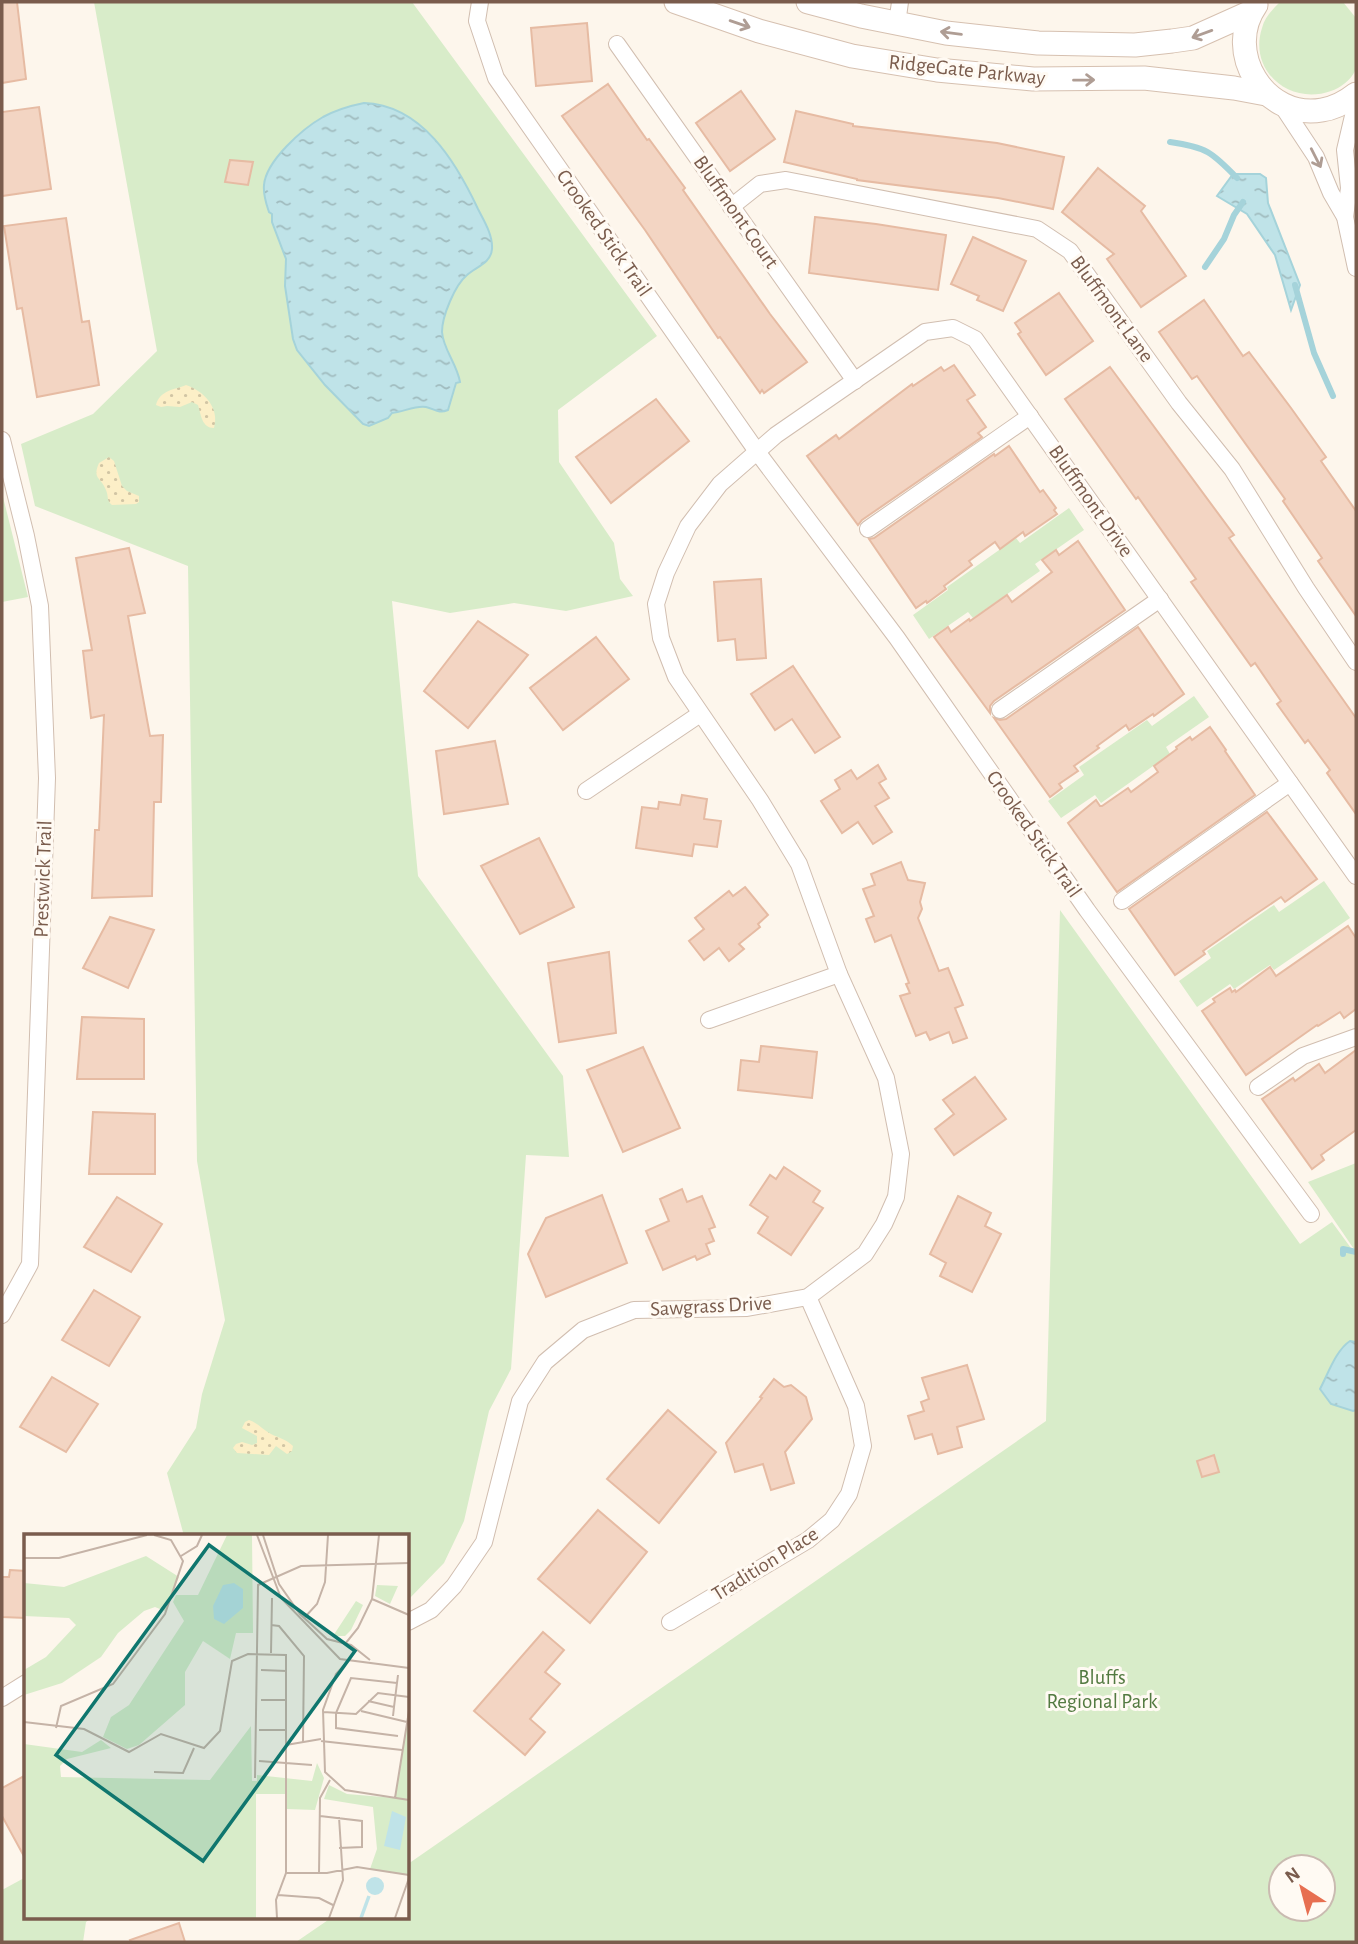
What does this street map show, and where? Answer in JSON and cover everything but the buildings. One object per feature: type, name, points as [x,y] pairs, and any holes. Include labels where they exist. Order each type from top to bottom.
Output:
[{"type":"main road","name":"RidgeGate Parkway","points":[[676,2],[759,31],[852,56],[937,70],[1033,79],[1144,78],[1192,82],[1273,99],[1301,110],[1322,111],[1342,104],[1356,94]]},
{"type":"main road","name":"RidgeGate Parkway","points":[[808,2],[861,16],[899,13],[946,33],[1038,43],[1135,45],[1193,38],[1255,7]]},
{"type":"main road","name":"RidgeGate Parkway","points":[[1255,7],[1245,29],[1247,64],[1254,80],[1273,99]]},
{"type":"street","name":"Crooked Stick Trail","points":[[480,2],[477,21],[496,78],[758,453],[897,638],[1087,910],[1311,1214]]},
{"type":"street","name":"Bluffmont Court","points":[[617,44],[855,380]]},
{"type":"street","points":[[1273,99],[1316,157],[1331,193],[1345,217],[1356,268]]},
{"type":"street","points":[[1345,217],[1349,188],[1345,150],[1356,103]]},
{"type":"street","name":"Bluffmont Lane","points":[[732,207],[760,184],[786,180],[1037,229],[1070,251],[1179,403],[1232,469],[1356,662]]},
{"type":"street","name":"Bluffmont Drive","points":[[758,453],[776,435],[925,331],[953,328],[975,339],[1356,875]]},
{"type":"street","points":[[869,529],[1030,416]]},
{"type":"street","name":"Prestwick Trail","points":[[2,440],[40,606],[47,778],[30,1264],[2,1315]]},
{"type":"street","points":[[709,1020],[839,974],[799,864],[760,800],[676,677],[661,638],[656,604],[666,573],[688,526],[720,484],[758,453]]},
{"type":"street","points":[[1000,710],[1160,599]]},
{"type":"street","points":[[586,791],[700,714]]},
{"type":"street","points":[[1122,901],[1290,783]]},
{"type":"street","name":"Sawgrass Drive","points":[[410,1621],[431,1610],[454,1587],[484,1542],[520,1401],[545,1362],[583,1330],[634,1310],[747,1308],[808,1297],[865,1254],[884,1224],[896,1197],[901,1154],[886,1078],[839,974]]},
{"type":"street","points":[[1258,1087],[1303,1056],[1356,1037]]},
{"type":"street","name":"Tradition Place","points":[[670,1622],[808,1540],[832,1520],[849,1494],[863,1446],[856,1406],[808,1297]]},
{"type":"street","points":[[2,1698],[24,1684]]},
{"type":"green space","points":[[94,2],[412,2],[657,336],[558,410],[559,462],[614,543],[620,579],[633,596],[566,611],[514,603],[450,613],[392,601],[418,876],[563,1076],[569,1157],[526,1155],[511,1369],[489,1411],[464,1521],[444,1563],[410,1598],[410,1534],[183,1534],[167,1473],[196,1428],[202,1394],[225,1320],[197,1161],[188,566],[35,506],[21,444],[93,414],[157,351]]},
{"type":"green space","points":[[1280,2],[1343,2],[1356,18],[1356,66],[1345,83],[1331,91],[1301,94],[1287,89],[1267,71],[1259,44],[1262,28],[1267,17]]},
{"type":"green space","points":[[2,493],[28,597],[2,602]]},
{"type":"green space","points":[[1069,508],[1084,530],[1035,564],[1040,571],[973,618],[968,612],[929,639],[913,615],[1016,538],[1020,543]]},
{"type":"green space","points":[[1194,696],[1209,717],[1166,747],[1170,754],[1101,803],[1095,795],[1061,818],[1048,801],[1084,775],[1079,767],[1147,720],[1152,726]]},
{"type":"green space","points":[[1324,881],[1350,918],[1274,970],[1270,965],[1234,989],[1230,984],[1197,1007],[1179,981],[1211,958],[1207,951],[1274,905],[1279,912]]},
{"type":"green space","name":"Bluffs Regional Park","points":[[1060,910],[1300,1244],[1332,1222],[1356,1255],[1356,1942],[296,1942],[328,1920],[410,1920],[410,1863],[1046,1421]]},
{"type":"green space","points":[[1356,1163],[1356,1252],[1308,1182]]},
{"type":"green space","points":[[24,1878],[24,1920],[88,1920],[83,1942],[2,1942],[2,1890]]},
{"type":"sand","points":[[186,385],[199,391],[213,407],[214,428],[204,423],[198,405],[192,402],[180,407],[156,405],[164,393]]},
{"type":"sand","points":[[109,457],[114,461],[122,486],[139,496],[139,502],[136,504],[112,505],[109,502],[96,472],[99,463]]},
{"type":"sand","points":[[249,1420],[288,1442],[293,1446],[292,1451],[287,1454],[276,1446],[269,1455],[237,1453],[233,1448],[236,1444],[257,1443],[257,1436],[242,1428]]},
{"type":"water","points":[[364,103],[385,106],[403,114],[420,125],[434,139],[448,155],[469,191],[488,228],[492,244],[489,258],[467,275],[458,286],[444,318],[443,338],[460,382],[456,383],[448,410],[414,408],[392,413],[388,418],[369,426],[363,424],[325,385],[297,350],[285,286],[286,259],[264,196],[266,176],[271,166],[296,137],[328,115]]},
{"type":"water","points":[[1233,174],[1260,174],[1266,178],[1268,203],[1300,285],[1291,310],[1275,255],[1247,214],[1217,196]]},
{"type":"water","points":[[1350,1341],[1356,1342],[1356,1410],[1353,1411],[1331,1404],[1320,1389],[1336,1356]]},
{"type":"waterway","points":[[1170,142],[1208,152],[1237,178]]},
{"type":"waterway","points":[[1205,267],[1224,239],[1243,202]]},
{"type":"waterway","points":[[1295,285],[1314,353],[1333,396]]},
{"type":"waterway","points":[[1343,1254],[1343,1249],[1356,1252]]}]
